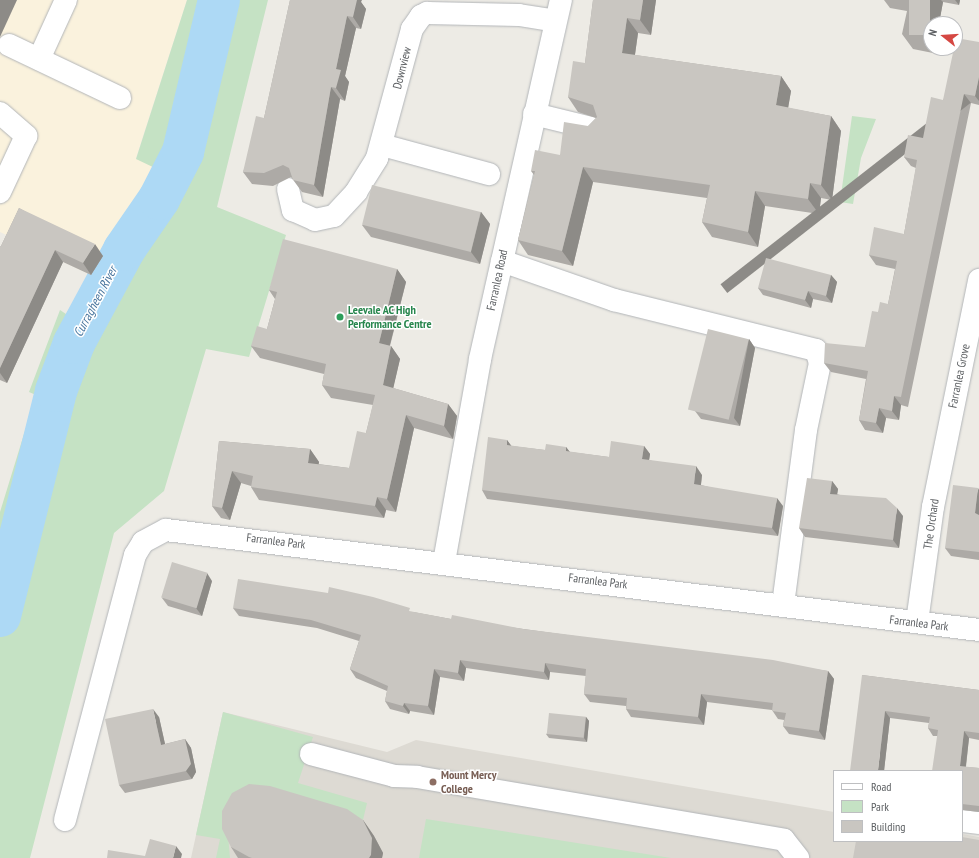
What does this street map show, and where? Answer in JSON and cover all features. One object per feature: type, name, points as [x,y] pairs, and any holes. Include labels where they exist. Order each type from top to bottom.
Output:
[{"type":"street","points":[[39,60],[66,0]]},
{"type":"street","name":"Farranlea Road","points":[[444,562],[480,359],[560,0]]},
{"type":"street","name":"Downview","points":[[382,145],[412,29],[421,16],[427,13],[519,15],[555,21]]},
{"type":"street","points":[[9,45],[120,98]]},
{"type":"street","points":[[0,113],[26,136],[0,192]]},
{"type":"street","points":[[534,114],[594,129]]},
{"type":"street","points":[[288,189],[290,206],[301,217],[315,220],[334,216],[367,177],[382,145],[490,174]]},
{"type":"street","points":[[502,260],[614,300],[816,350],[820,363],[806,430],[783,604]]},
{"type":"street","name":"Farranlea Grove","points":[[948,426],[979,280]]},
{"type":"street","name":"The Orchard","points":[[917,622],[948,426]]},
{"type":"street","name":"Farranlea Park","points":[[65,820],[135,555],[143,542],[166,530],[216,533],[979,630]]},
{"type":"street","points":[[311,754],[394,776],[784,840],[798,858]]},
{"type":"street","points":[[963,821],[979,824]]},
{"type":"shaded area","points":[[0,0],[187,0],[136,158],[157,168],[91,275],[0,232]]},
{"type":"shaded area","name":"Mount Mercy College","points":[[223,712],[387,752],[416,740],[833,812],[833,842],[963,842],[963,834],[979,837],[979,858],[191,858]]},
{"type":"green space","points":[[187,0],[268,0],[217,207],[286,235],[249,357],[206,349],[164,491],[114,533],[30,858],[0,858],[0,512],[36,395],[29,392],[60,310],[66,314],[157,169],[136,159]]},
{"type":"green space","points":[[852,116],[876,119],[861,158],[853,204],[840,202]]},
{"type":"green space","points":[[223,712],[313,737],[298,783],[367,803],[363,820],[283,796],[227,823],[230,858],[216,858],[220,839],[196,835]]},
{"type":"green space","points":[[426,819],[671,858],[419,858]]},
{"type":"building","points":[[290,0],[357,0],[353,17],[347,16],[336,69],[341,70],[336,88],[331,87],[314,185],[293,180],[289,168],[283,165],[264,173],[243,172],[256,116],[264,118]]},
{"type":"building","points":[[593,0],[643,0],[640,20],[627,18],[622,53],[781,76],[776,105],[831,116],[821,185],[810,183],[808,199],[755,191],[748,232],[702,222],[710,185],[583,167],[562,251],[518,240],[535,171],[531,171],[535,150],[560,155],[564,122],[588,126],[597,117],[593,105],[568,97],[573,61],[585,63]]},
{"type":"building","points":[[909,0],[930,0],[930,16],[923,16],[923,35],[909,35]]},
{"type":"building","points":[[963,39],[979,42],[979,77],[975,96],[964,94],[901,397],[894,396],[892,411],[879,408],[876,423],[859,420],[868,371],[824,363],[825,343],[865,347],[872,311],[878,312],[880,302],[888,304],[897,261],[869,255],[874,227],[904,234],[917,160],[904,157],[908,135],[923,138],[931,97],[943,100],[952,56],[963,56]]},
{"type":"building","points":[[372,185],[481,212],[471,252],[362,225]]},
{"type":"building","points":[[19,208],[95,244],[83,263],[55,250],[0,368],[0,246]]},
{"type":"building","points":[[283,239],[397,269],[379,343],[391,346],[383,385],[448,404],[444,426],[406,415],[387,499],[377,497],[375,506],[251,487],[253,476],[232,471],[222,508],[212,506],[219,441],[310,449],[308,463],[349,468],[357,431],[366,433],[375,395],[322,385],[326,364],[251,346],[257,326],[267,329],[277,292],[269,290]]},
{"type":"building","points":[[766,258],[831,275],[826,296],[808,291],[805,300],[758,288]]},
{"type":"building","points":[[708,329],[749,339],[729,420],[688,410]]},
{"type":"building","points":[[488,437],[507,440],[507,445],[545,450],[546,444],[566,447],[566,451],[609,457],[611,441],[644,446],[642,459],[696,466],[694,484],[777,498],[772,528],[482,490]]},
{"type":"building","points":[[807,478],[832,481],[830,494],[886,498],[897,508],[893,540],[799,528]]},
{"type":"building","points":[[953,485],[978,488],[975,513],[979,515],[979,552],[945,548]]},
{"type":"building","points":[[172,562],[207,573],[197,608],[161,597]]},
{"type":"building","points":[[238,579],[328,593],[329,587],[373,597],[410,608],[409,611],[451,619],[452,615],[523,629],[773,660],[828,671],[819,731],[783,726],[786,713],[772,711],[773,703],[701,694],[698,717],[626,709],[627,698],[584,694],[586,669],[545,663],[544,672],[460,660],[458,673],[434,669],[428,706],[404,703],[403,706],[385,701],[388,686],[350,669],[361,635],[311,620],[233,608]]},
{"type":"building","points":[[862,675],[979,690],[979,733],[964,731],[960,766],[979,768],[979,806],[963,804],[963,770],[932,770],[938,730],[928,728],[930,717],[885,711],[878,770],[850,770]]},
{"type":"building","points":[[153,709],[161,745],[185,739],[191,764],[186,771],[119,785],[105,719]]},
{"type":"building","points":[[549,713],[586,717],[584,738],[547,734]]},
{"type":"building","points":[[249,784],[270,786],[347,809],[363,820],[372,838],[371,855],[369,858],[252,858],[231,847],[222,829],[222,811],[232,793]]},
{"type":"building","points":[[963,837],[979,840],[979,858],[853,858],[856,842],[963,842]]},
{"type":"building","points":[[150,839],[176,846],[173,858],[107,858],[108,850],[145,856]]},
{"type":"waterway","name":"Curragheen River","points":[[0,616],[56,391],[74,343],[124,250],[159,199],[183,152],[219,0]]},
{"type":"place","name":"Leevale AC High Performance Centre","points":[[340,317]]},
{"type":"place","name":"Mount Mercy College","points":[[433,782]]}]
